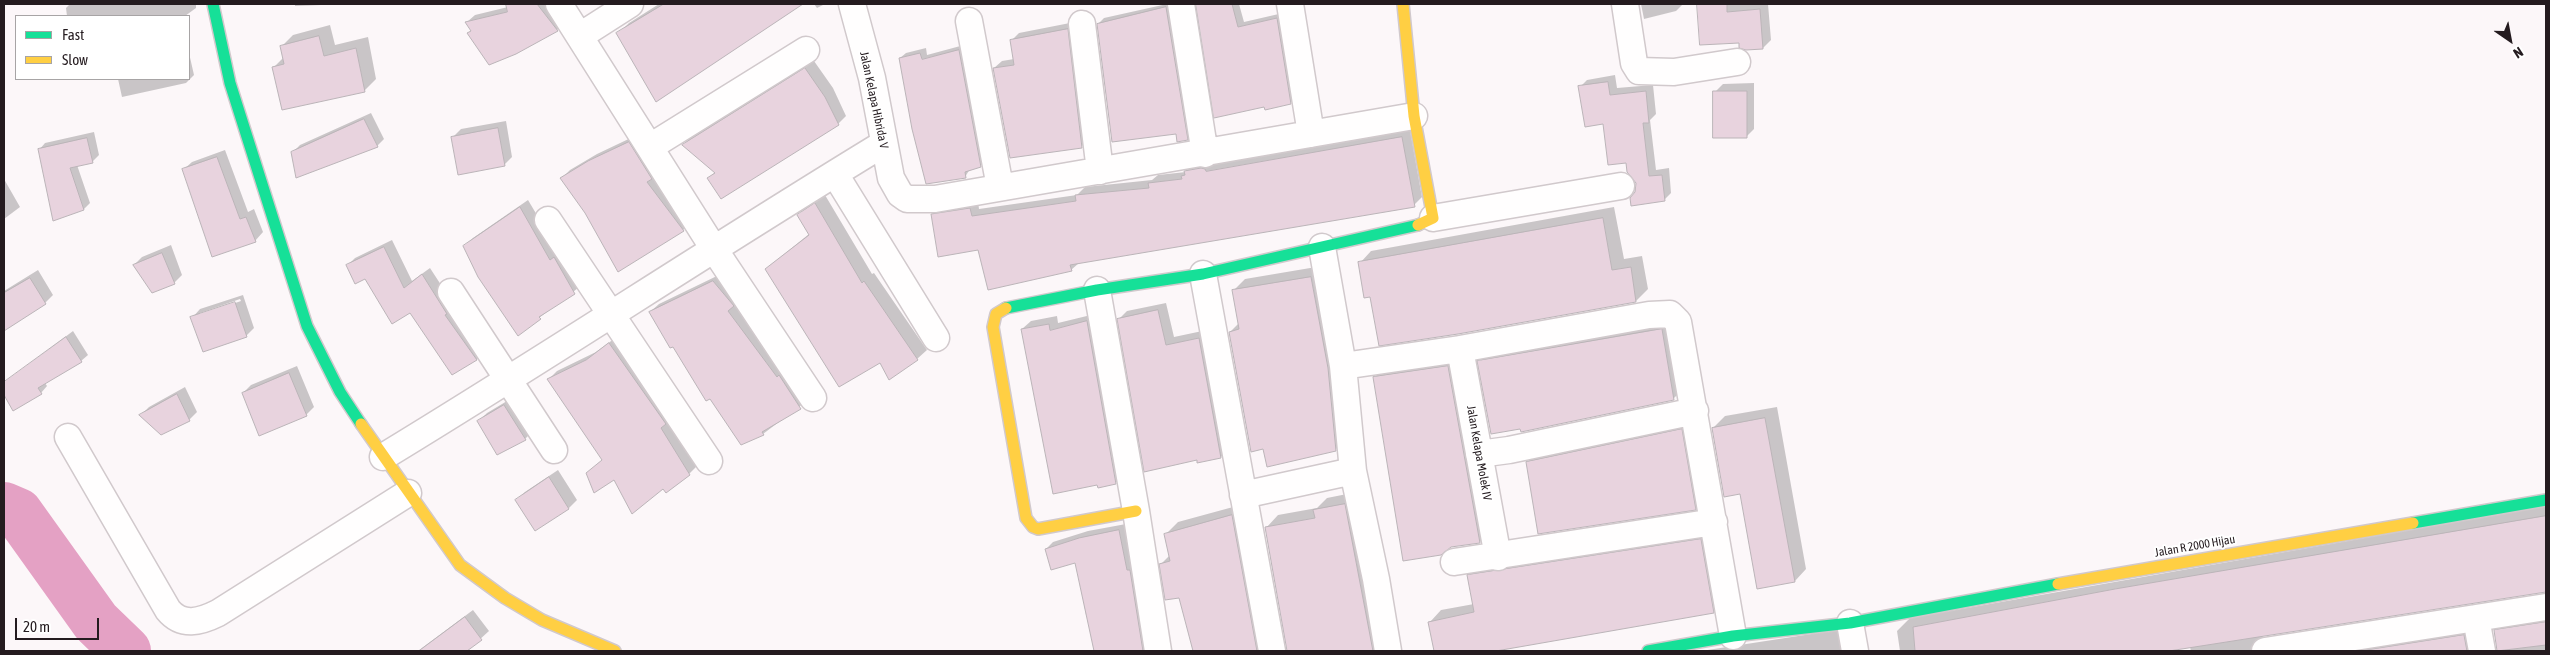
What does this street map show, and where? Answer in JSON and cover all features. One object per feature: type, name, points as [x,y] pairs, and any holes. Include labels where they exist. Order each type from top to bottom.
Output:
[{"type":"street","points":[[213,4],[230,83],[307,326],[340,392],[383,457],[460,565],[505,598],[542,620],[615,651]]},
{"type":"street","points":[[559,4],[714,248],[813,398]]},
{"type":"street","points":[[580,36],[630,4]]},
{"type":"street","name":"Jalan Kelapa Hibrida V","points":[[852,4],[872,78],[892,178],[900,194],[908,199],[935,199],[1000,187]]},
{"type":"street","points":[[1181,4],[1205,154]]},
{"type":"street","points":[[1290,4],[1311,134]]},
{"type":"street","points":[[1403,4],[1414,116],[1433,218]]},
{"type":"street","points":[[1626,4],[1634,63],[1640,71],[1674,72],[1737,62]]},
{"type":"street","points":[[969,21],[1000,187],[1205,154],[1414,116]]},
{"type":"street","points":[[1082,24],[1100,171]]},
{"type":"street","points":[[650,147],[806,50]]},
{"type":"street","points":[[383,457],[509,381],[714,248],[884,144]]},
{"type":"street","points":[[835,174],[936,338]]},
{"type":"street","points":[[1136,511],[1038,528],[1033,528],[1026,518],[994,320],[996,314],[1004,308],[1097,290],[1203,274],[1417,225],[1433,218],[1621,186]]},
{"type":"street","points":[[548,220],[709,461]]},
{"type":"street","points":[[1322,247],[1343,366],[1353,471],[1376,579],[1388,651]]},
{"type":"street","points":[[1203,274],[1272,651]]},
{"type":"street","points":[[1097,290],[1136,511],[1158,651]]},
{"type":"street","points":[[451,292],[554,450]]},
{"type":"street","points":[[1343,366],[1460,349],[1640,316],[1670,314],[1678,322],[1733,636]]},
{"type":"street","name":"Jalan Kelapa Molek IV","points":[[1460,349],[1498,557]]},
{"type":"street","points":[[1479,454],[1694,411]]},
{"type":"street","points":[[68,437],[168,610],[179,620],[187,622],[196,622],[218,613],[408,493]]},
{"type":"street","points":[[1243,495],[1353,471]]},
{"type":"street","name":"Jalan R 2000 Hijau","points":[[1648,651],[1733,636],[1850,623],[2112,574],[2546,500]]},
{"type":"street","points":[[1454,562],[1498,557],[1714,522]]},
{"type":"street","points":[[2278,650],[2376,643],[2476,618],[2546,607]]},
{"type":"street","points":[[2476,618],[2482,651]]},
{"type":"street","points":[[1850,623],[1855,651]]},
{"type":"building","points":[[506,4],[537,4],[558,31],[516,54],[489,65],[467,33],[471,31],[465,22],[507,12]]},
{"type":"building","points":[[664,4],[803,4],[656,102],[616,33]]},
{"type":"building","points":[[1196,4],[1232,4],[1238,27],[1277,18],[1291,104],[1265,110],[1264,107],[1214,118]]},
{"type":"building","points":[[1697,4],[1727,4],[1727,12],[1760,9],[1763,49],[1746,50],[1739,48],[1739,43],[1700,45]]},
{"type":"building","points":[[1166,7],[1188,140],[1177,142],[1176,134],[1112,142],[1097,24]]},
{"type":"building","points":[[1068,29],[1082,148],[1010,158],[993,68],[1014,65],[1010,40]]},
{"type":"building","points":[[319,36],[324,56],[356,48],[365,92],[282,110],[272,67],[284,64],[280,46]]},
{"type":"building","points":[[959,50],[981,167],[965,172],[966,178],[926,184],[912,129],[899,58],[920,53],[922,59]]},
{"type":"building","points":[[805,68],[825,97],[839,125],[721,199],[707,178],[715,173],[682,145]]},
{"type":"building","points":[[1608,82],[1610,95],[1646,91],[1649,123],[1643,123],[1649,176],[1662,175],[1665,201],[1631,206],[1630,198],[1635,192],[1636,183],[1627,172],[1626,163],[1608,165],[1603,124],[1585,127],[1578,86]]},
{"type":"building","points":[[1713,91],[1747,91],[1747,138],[1713,138]]},
{"type":"building","points":[[364,119],[378,147],[296,178],[291,152]]},
{"type":"building","points":[[498,128],[505,166],[458,175],[451,137]]},
{"type":"building","points":[[1402,137],[1415,207],[1070,265],[1072,271],[988,290],[978,250],[938,257],[931,214],[970,208],[972,216],[1076,201],[1075,195],[1149,188],[1148,183],[1182,179],[1181,176],[1185,175],[1184,171],[1201,168],[1206,171]]},
{"type":"building","points":[[87,138],[93,163],[70,168],[84,210],[53,221],[38,149]]},
{"type":"building","points":[[629,142],[652,179],[647,182],[684,231],[618,272],[585,213],[560,178],[588,161]]},
{"type":"building","points":[[217,157],[240,219],[246,217],[256,242],[212,257],[182,169]]},
{"type":"building","points":[[815,203],[862,283],[864,281],[918,360],[889,380],[880,363],[839,387],[765,269],[809,235],[797,215]]},
{"type":"building","points":[[520,207],[550,260],[554,257],[575,294],[539,317],[541,319],[518,336],[478,277],[463,246]]},
{"type":"building","points":[[1603,218],[1612,270],[1631,267],[1636,302],[1458,334],[1379,346],[1370,297],[1364,298],[1358,262]]},
{"type":"building","points":[[384,247],[404,288],[422,274],[447,314],[445,315],[477,360],[452,375],[410,313],[392,324],[365,279],[355,284],[346,265]]},
{"type":"building","points":[[162,253],[175,284],[152,293],[133,265]]},
{"type":"building","points":[[1311,277],[1328,368],[1336,451],[1267,467],[1263,449],[1251,452],[1229,332],[1239,329],[1232,290]]},
{"type":"building","points":[[30,278],[46,304],[4,331],[4,293]]},
{"type":"building","points":[[713,281],[734,306],[728,311],[777,377],[779,375],[801,409],[762,432],[764,435],[741,445],[710,399],[706,401],[673,347],[670,348],[649,312]]},
{"type":"building","points":[[235,302],[247,337],[203,352],[190,317]]},
{"type":"building","points":[[1158,310],[1166,345],[1199,338],[1221,458],[1197,463],[1197,460],[1144,472],[1117,319]]},
{"type":"building","points":[[1087,321],[1116,484],[1098,488],[1097,485],[1053,494],[1021,329],[1049,324],[1050,330]]},
{"type":"building","points":[[1662,329],[1674,400],[1521,432],[1520,429],[1491,434],[1477,361]]},
{"type":"building","points":[[66,337],[82,362],[38,388],[42,394],[13,411],[4,395],[4,382]]},
{"type":"building","points":[[609,343],[666,424],[661,428],[690,475],[666,493],[663,489],[632,514],[614,480],[594,493],[586,473],[602,460],[547,379],[586,360]]},
{"type":"building","points":[[1448,366],[1480,543],[1451,547],[1441,555],[1403,561],[1373,377]]},
{"type":"building","points":[[289,373],[307,416],[259,436],[242,393]]},
{"type":"building","points":[[177,394],[190,421],[161,435],[139,415]]},
{"type":"building","points":[[504,405],[526,440],[497,455],[477,421]]},
{"type":"building","points":[[1765,418],[1795,582],[1757,589],[1740,494],[1724,497],[1712,428]]},
{"type":"building","points":[[1682,429],[1696,510],[1538,534],[1526,462]]},
{"type":"building","points":[[549,477],[569,509],[535,531],[515,500]]},
{"type":"building","points":[[1345,504],[1373,651],[1287,651],[1265,527],[1315,518],[1313,510]]},
{"type":"building","points":[[1232,515],[1257,651],[1193,651],[1179,598],[1165,600],[1159,564],[1170,561],[1164,534]]},
{"type":"building","points":[[2546,516],[2546,592],[2169,651],[1915,651],[1913,627],[2115,589]]},
{"type":"building","points":[[1119,530],[1127,570],[1130,570],[1143,651],[1094,651],[1075,563],[1051,570],[1045,549],[1079,538]]},
{"type":"building","points":[[1701,539],[1714,613],[1496,651],[1434,651],[1428,622],[1474,612],[1467,575]]},
{"type":"building","points":[[465,617],[482,640],[467,651],[419,651]]},
{"type":"building","points":[[2546,622],[2546,645],[2497,651],[2494,630]]},
{"type":"building","points":[[2464,635],[2467,651],[2360,651]]},
{"type":"waterway","points":[[4,507],[18,513],[96,622],[126,651]]},
{"type":"traffic: fast","points":[[213,4],[230,83],[307,326],[340,392],[361,424]]},
{"type":"traffic: fast","points":[[1006,308],[1097,290],[1203,274],[1418,225]]},
{"type":"traffic: fast","points":[[2413,523],[2546,500]]},
{"type":"traffic: fast","points":[[1648,651],[1733,636],[1850,623],[2058,584]]},
{"type":"traffic: slow","points":[[1403,4],[1414,116],[1433,218],[1418,225]]},
{"type":"traffic: slow","points":[[1006,308],[996,314],[993,327],[1026,518],[1033,527],[1038,529],[1136,511]]},
{"type":"traffic: slow","points":[[361,424],[460,565],[505,598],[542,620],[615,651]]},
{"type":"traffic: slow","points":[[2058,584],[2413,523]]}]
